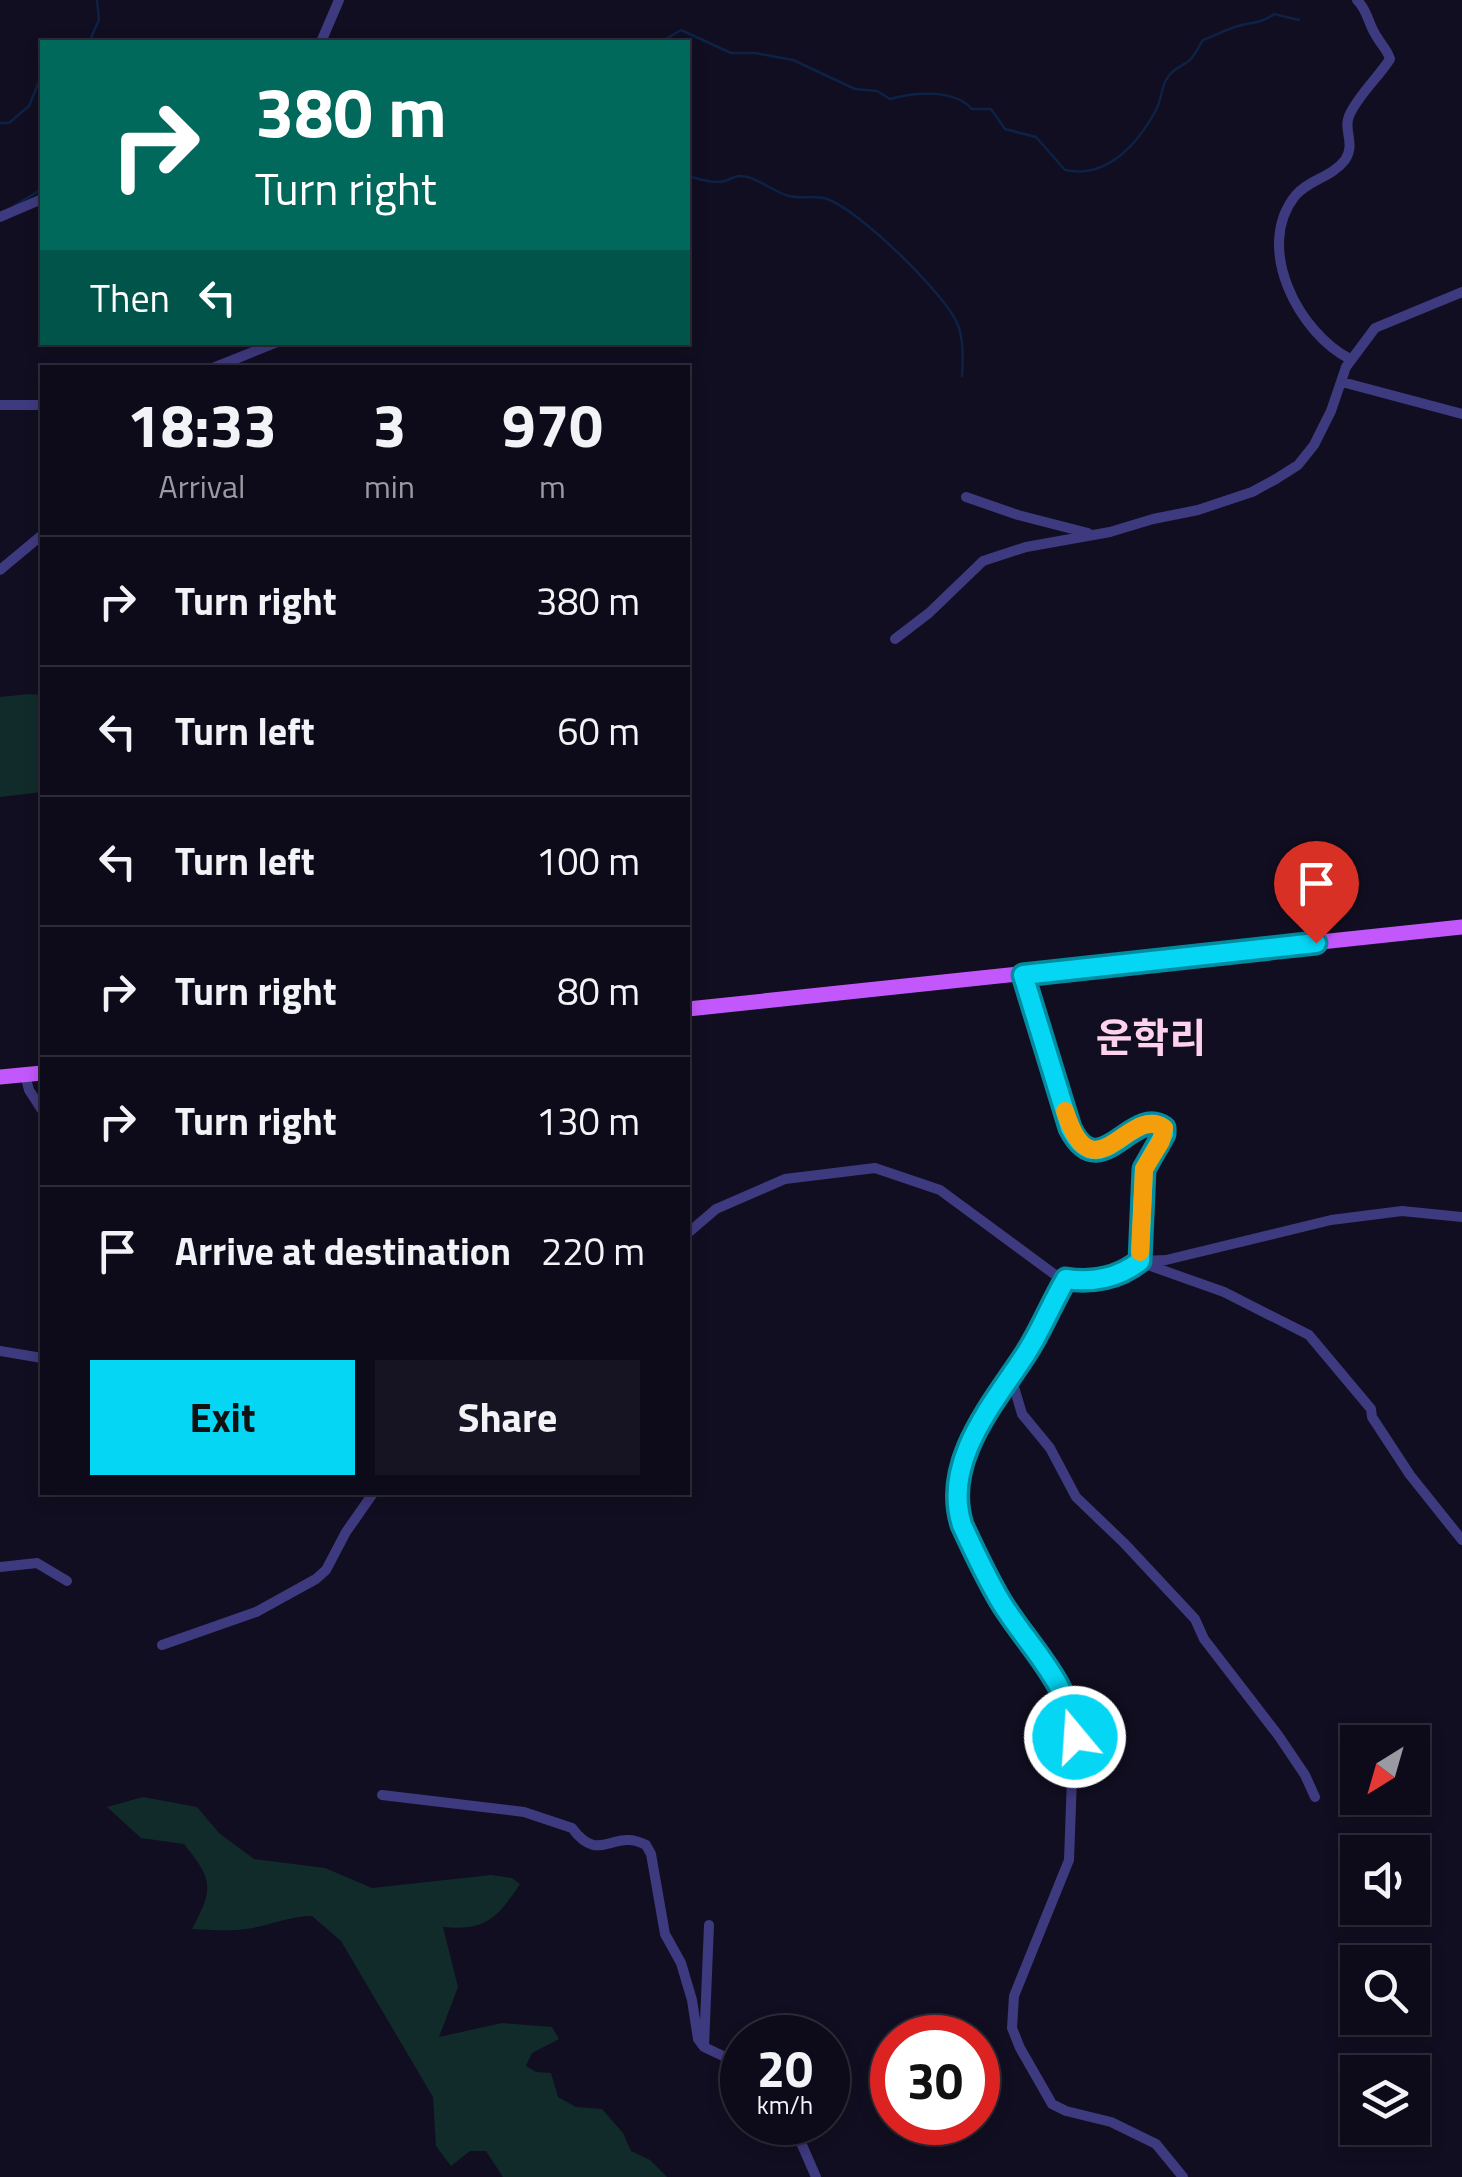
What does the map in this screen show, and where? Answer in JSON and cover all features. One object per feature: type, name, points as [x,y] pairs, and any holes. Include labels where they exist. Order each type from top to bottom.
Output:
[{"type":"main road","points":[[690,1008],[1462,927]]},
{"type":"main road","points":[[0,1077],[40,1073]]},
{"type":"street","points":[[323,40],[340,0]]},
{"type":"street","points":[[1350,359],[1324,343],[1304,320],[1282,266],[1278,240],[1295,196],[1336,170],[1350,152],[1348,117],[1390,60],[1373,34],[1366,9],[1357,0]]},
{"type":"street","points":[[0,217],[40,200]]},
{"type":"street","points":[[896,638],[929,613],[983,561],[1026,547],[1198,510],[1252,492],[1276,479],[1298,465],[1314,444],[1350,359],[1375,328],[1462,292]]},
{"type":"street","points":[[220,365],[270,345]]},
{"type":"street","points":[[1342,382],[1462,414]]},
{"type":"street","points":[[0,405],[40,404]]},
{"type":"street","points":[[966,497],[1018,516],[1094,534]]},
{"type":"street","points":[[0,570],[40,537]]},
{"type":"street","points":[[1023,975],[1070,1128],[1079,1142],[1094,1150],[1104,1149],[1145,1123],[1164,1128],[1161,1141],[1144,1169],[1140,1261]]},
{"type":"street","points":[[25,1075],[40,1107]]},
{"type":"street","points":[[690,1231],[716,1208],[785,1179],[876,1168],[940,1190],[1066,1279],[1107,1278],[1140,1261],[1166,1260],[1331,1220],[1402,1211],[1462,1217]]},
{"type":"street","points":[[1140,1261],[1224,1292],[1309,1335],[1371,1410],[1410,1474],[1462,1540]]},
{"type":"street","points":[[1066,1279],[1016,1368],[984,1415],[960,1470],[958,1513],[1000,1601],[1046,1663],[1071,1711],[1075,1737],[1069,1860],[1014,1996],[1012,2028],[1052,2104],[1111,2122],[1156,2144],[1183,2177]]},
{"type":"street","points":[[0,1351],[40,1358]]},
{"type":"street","points":[[1016,1368],[1014,1387],[1022,1414],[1050,1448],[1076,1498],[1098,1516],[1194,1619],[1294,1758],[1315,1797]]},
{"type":"street","points":[[162,1645],[256,1612],[316,1578],[326,1570],[372,1495]]},
{"type":"street","points":[[0,1567],[37,1564],[66,1582]]},
{"type":"street","points":[[382,1794],[524,1812],[572,1828],[580,1841],[593,1846],[626,1840],[646,1845],[651,1854],[665,1934],[681,1963],[698,2038],[704,2047],[720,2055]]},
{"type":"street","points":[[704,2047],[708,1925]]},
{"type":"street","points":[[802,2145],[816,2177]]},
{"type":"green space","points":[[40,695],[40,792],[0,797],[0,697]]},
{"type":"green space","points":[[143,1797],[197,1807],[219,1833],[254,1859],[325,1868],[372,1888],[491,1875],[512,1878],[520,1884],[489,1920],[470,1927],[443,1927],[458,1987],[439,2037],[502,2023],[552,2027],[559,2039],[532,2053],[526,2066],[536,2072],[551,2073],[558,2097],[576,2107],[602,2109],[623,2133],[631,2151],[650,2160],[667,2177],[503,2177],[486,2151],[470,2151],[451,2166],[436,2146],[433,2097],[341,1941],[312,1916],[241,1930],[192,1929],[207,1894],[205,1876],[194,1856],[184,1844],[141,1838],[107,1807]]},
{"type":"waterway","points":[[90,40],[99,20],[97,0]]},
{"type":"waterway","points":[[664,40],[681,30],[731,53],[793,60],[855,89],[877,91],[890,99],[945,95],[972,109],[991,109],[1005,129],[1036,137],[1065,170],[1081,171],[1108,164],[1131,146],[1156,110],[1168,76],[1190,60],[1203,40],[1274,14],[1299,20]]},
{"type":"waterway","points":[[0,123],[9,123],[29,106],[40,79]]},
{"type":"waterway","points":[[690,177],[716,182],[746,177],[789,196],[827,199],[859,219],[919,273],[949,310],[961,336],[962,376]]},
{"type":"waterway","points":[[14,206],[40,190]]},
{"type":"slow traffic","points":[[1065,1111],[1075,1136],[1094,1150],[1113,1146],[1145,1123],[1164,1128],[1161,1141],[1144,1169],[1140,1252]]},
{"type":"district","name":"운학리","points":[[1151,1037]]},
{"type":"route","points":[[1075,1737],[1071,1711],[1046,1663],[1000,1601],[962,1525],[958,1513],[960,1470],[984,1415],[1023,1358],[1066,1279],[1107,1278],[1140,1261],[1144,1169],[1161,1141],[1164,1128],[1145,1123],[1104,1149],[1094,1150],[1079,1142],[1070,1128],[1023,975],[1316,943]]}]
